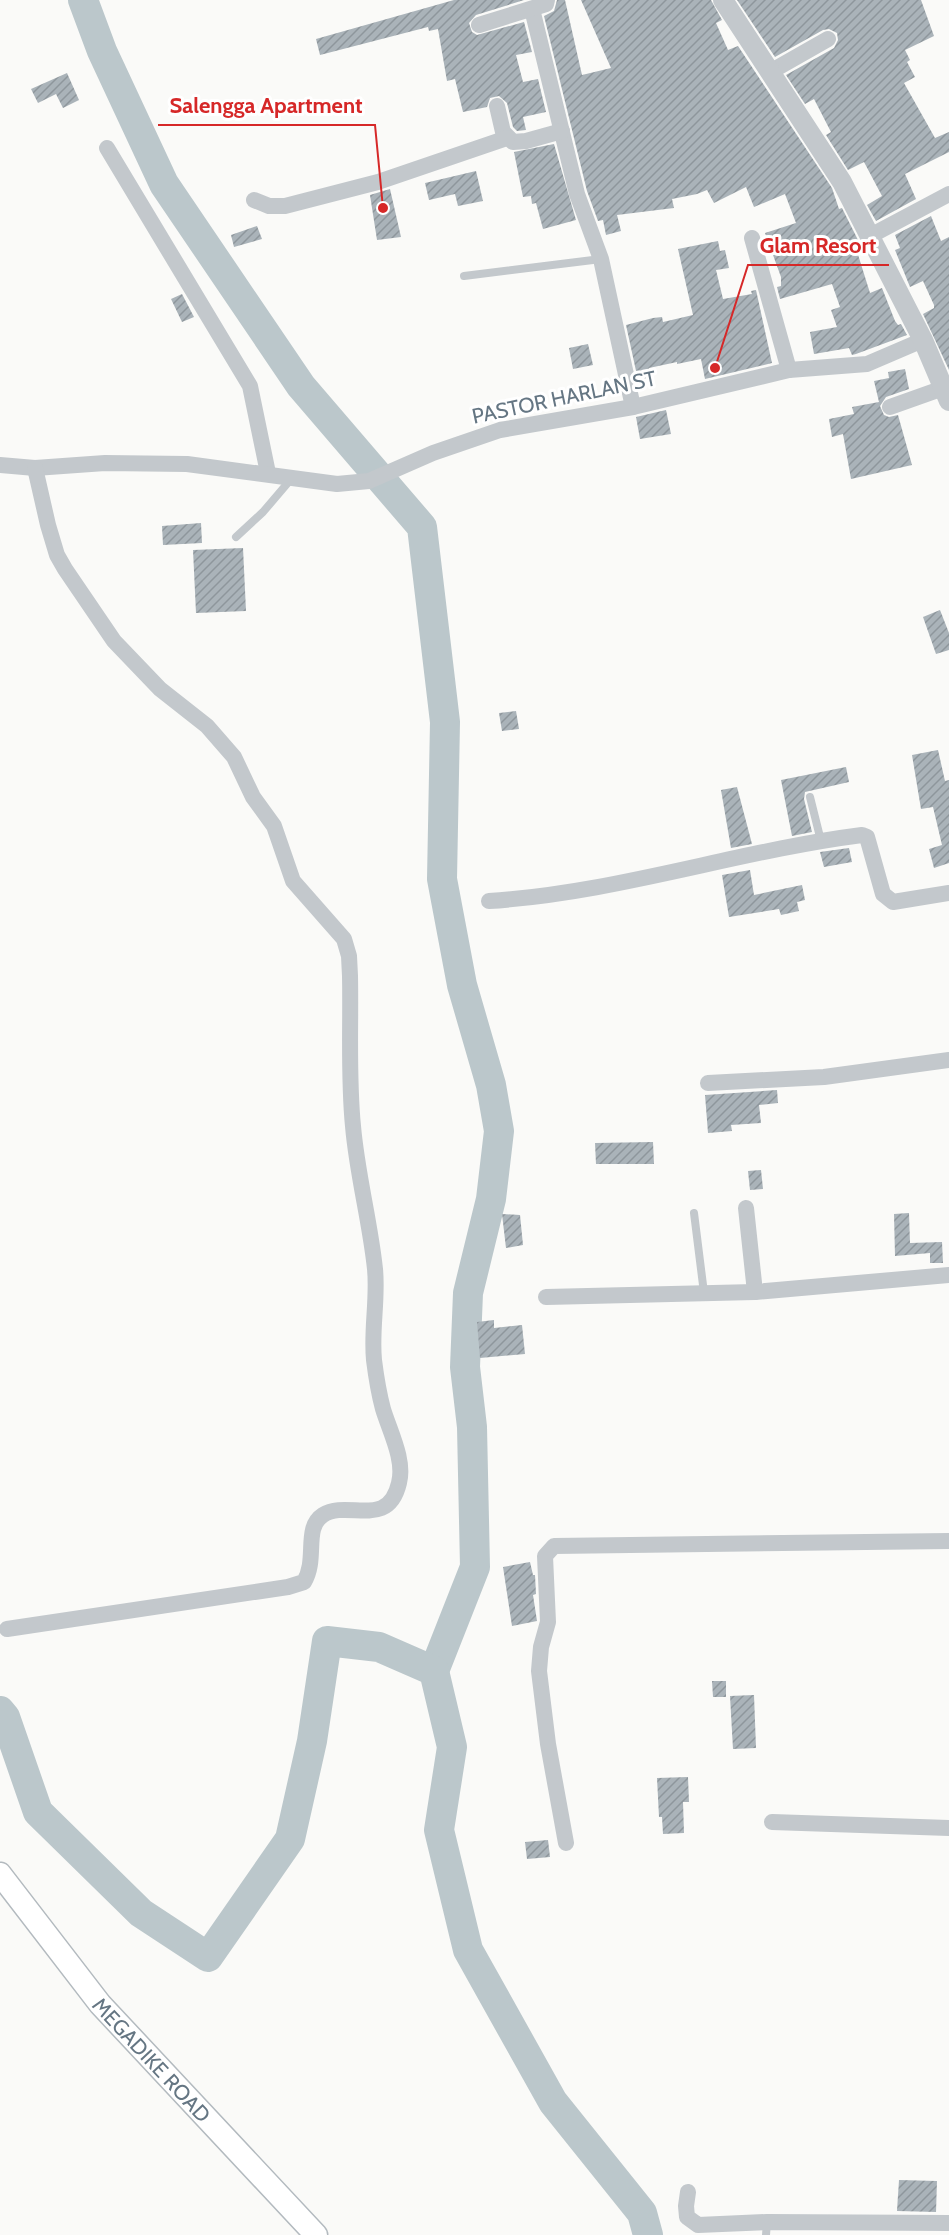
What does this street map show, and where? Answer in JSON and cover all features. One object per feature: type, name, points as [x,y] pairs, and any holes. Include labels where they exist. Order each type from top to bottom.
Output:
[{"type":"main road","name":"MEGADIKE ROAD","points":[[0,1874],[100,2004],[316,2235]]},
{"type":"street","points":[[479,25],[546,4],[547,0]]},
{"type":"street","points":[[723,0],[842,182],[947,392],[890,407]]},
{"type":"street","points":[[532,9],[577,195],[601,259],[633,407]]},
{"type":"street","points":[[770,72],[828,39]]},
{"type":"street","points":[[497,106],[507,138],[513,142],[526,141],[562,131]]},
{"type":"street","points":[[254,200],[269,206],[285,206],[378,182],[507,138]]},
{"type":"street","points":[[107,148],[250,386],[268,473]]},
{"type":"street","points":[[870,236],[949,194]]},
{"type":"street","points":[[752,238],[789,370]]},
{"type":"street","name":"PASTOR HARLAN ST","points":[[0,465],[35,468],[105,463],[187,464],[337,484],[369,481],[433,453],[500,430],[633,407],[789,370],[867,364],[923,340]]},
{"type":"street","points":[[7,1629],[288,1587],[304,1582],[312,1565],[311,1535],[316,1522],[325,1514],[374,1512],[384,1507],[399,1484],[401,1467],[382,1406],[374,1358],[375,1270],[352,1124],[351,976],[350,957],[344,939],[293,881],[274,826],[253,797],[234,758],[207,726],[160,689],[114,641],[65,569],[57,555],[48,525],[35,468]]},
{"type":"street","points":[[489,901],[526,898],[608,885],[821,841],[862,835],[867,837],[883,894],[893,902],[949,893]]},
{"type":"street","points":[[708,1083],[824,1077],[949,1060]]},
{"type":"street","points":[[747,1208],[755,1292]]},
{"type":"street","points":[[546,1297],[755,1292],[949,1275]]},
{"type":"street","points":[[566,1843],[548,1744],[540,1671],[541,1647],[548,1622],[544,1556],[548,1549],[554,1546],[949,1541]]},
{"type":"street","points":[[772,1822],[949,1827]]},
{"type":"street","points":[[688,2192],[687,2217],[698,2225],[767,2228],[949,2223]]},
{"type":"lane","points":[[464,276],[601,259]]},
{"type":"lane","points":[[236,537],[263,513],[292,478]]},
{"type":"lane","points":[[810,797],[821,841]]},
{"type":"lane","points":[[694,1213],[704,1293]]},
{"type":"building","points":[[454,0],[524,0],[476,15],[469,23],[472,32],[477,35],[524,22],[532,52],[516,55],[523,82],[538,79],[546,112],[523,117],[526,130],[517,131],[513,127],[507,103],[499,96],[490,98],[487,107],[463,112],[455,79],[447,81],[438,29],[429,31],[428,27],[320,55],[316,39]]},
{"type":"building","points":[[557,0],[565,0],[582,75],[611,68],[581,0],[711,0],[722,20],[716,23],[728,50],[738,46],[832,188],[839,209],[842,208],[860,244],[855,245],[870,293],[882,288],[895,321],[898,325],[901,324],[907,335],[852,355],[849,348],[814,354],[810,332],[837,327],[831,310],[840,307],[832,284],[780,299],[777,287],[781,286],[781,277],[765,233],[796,223],[785,194],[754,207],[746,187],[714,203],[707,190],[672,199],[674,208],[617,215],[621,231],[606,235],[603,220],[598,221],[587,191],[544,16],[554,11]]},
{"type":"building","points":[[737,0],[921,0],[934,36],[905,50],[910,60],[907,62],[915,77],[904,83],[935,138],[949,132],[949,152],[905,174],[916,199],[876,221],[867,205],[882,196],[864,162],[848,170],[826,135],[831,132],[814,99],[805,104],[786,75],[834,48],[838,40],[837,33],[829,29],[823,30],[775,57]]},
{"type":"building","points":[[67,73],[79,100],[63,108],[56,94],[38,103],[31,89]]},
{"type":"building","points":[[554,144],[576,220],[543,229],[536,203],[532,204],[531,196],[523,197],[514,152]]},
{"type":"building","points":[[476,171],[483,201],[458,206],[455,194],[429,200],[425,183]]},
{"type":"building","points":[[390,189],[401,237],[377,240],[370,195]]},
{"type":"building","points":[[931,216],[941,241],[949,237],[949,370],[923,314],[934,308],[934,305],[923,281],[910,287],[895,250],[900,248],[895,235]]},
{"type":"building","points":[[257,226],[262,239],[234,247],[231,235]]},
{"type":"building","points":[[718,241],[720,251],[725,250],[729,268],[716,270],[723,299],[752,294],[751,291],[756,290],[772,363],[705,379],[701,359],[677,364],[677,362],[649,368],[651,377],[638,380],[626,325],[653,318],[662,317],[663,322],[693,315],[678,249]]},
{"type":"building","points":[[182,294],[194,317],[182,322],[171,299]]},
{"type":"building","points":[[588,344],[593,365],[573,369],[569,348]]},
{"type":"building","points":[[905,369],[909,389],[886,397],[880,406],[884,415],[889,417],[898,415],[912,465],[851,479],[843,434],[832,437],[829,419],[854,414],[852,407],[879,402],[874,381],[889,378],[888,372]]},
{"type":"building","points":[[666,410],[671,434],[640,439],[636,417]]},
{"type":"building","points":[[201,523],[202,543],[163,545],[162,526]]},
{"type":"building","points":[[243,548],[246,611],[196,613],[193,550]]},
{"type":"building","points":[[940,610],[949,633],[949,650],[936,654],[923,617]]},
{"type":"building","points":[[516,711],[519,729],[502,731],[499,713]]},
{"type":"building","points":[[938,750],[945,781],[949,780],[949,863],[934,868],[929,849],[942,845],[933,807],[921,809],[912,755]]},
{"type":"building","points":[[846,767],[849,782],[805,792],[804,799],[812,832],[792,836],[781,780]]},
{"type":"building","points":[[737,787],[752,844],[731,848],[721,790]]},
{"type":"building","points":[[849,848],[852,862],[824,867],[820,852]]},
{"type":"building","points":[[750,870],[754,895],[802,885],[805,900],[797,902],[799,911],[781,915],[779,909],[729,917],[722,875]]},
{"type":"building","points":[[777,1090],[778,1103],[759,1105],[761,1123],[731,1125],[732,1131],[708,1133],[705,1095]]},
{"type":"building","points":[[653,1142],[654,1164],[596,1164],[595,1143]]},
{"type":"building","points":[[761,1170],[763,1189],[750,1190],[748,1171]]},
{"type":"building","points":[[909,1213],[910,1243],[942,1242],[943,1263],[930,1263],[930,1253],[895,1256],[894,1214]]},
{"type":"building","points":[[502,1214],[520,1215],[523,1245],[506,1248]]},
{"type":"building","points":[[494,1320],[494,1328],[522,1325],[525,1354],[480,1358],[477,1322]]},
{"type":"building","points":[[530,1562],[533,1575],[535,1575],[536,1594],[533,1595],[537,1621],[512,1626],[503,1567]]},
{"type":"building","points":[[712,1681],[726,1681],[726,1697],[713,1697]]},
{"type":"building","points":[[754,1695],[756,1748],[733,1749],[730,1696]]},
{"type":"building","points":[[688,1777],[689,1802],[683,1802],[684,1833],[663,1834],[662,1817],[659,1817],[657,1778]]},
{"type":"building","points":[[548,1840],[550,1857],[527,1859],[525,1842]]},
{"type":"building","points":[[899,2180],[937,2181],[936,2212],[897,2211]]},
{"type":"waterway","points":[[83,0],[102,51],[164,184],[301,386],[422,527],[445,722],[442,879],[462,985],[491,1085],[499,1131],[491,1199],[468,1293],[465,1367],[472,1427],[475,1567],[434,1671]]},
{"type":"waterway","points":[[0,1711],[5,1717],[38,1812],[141,1913],[208,1957],[290,1839],[312,1741],[327,1641],[379,1647],[434,1671],[452,1747],[439,1830],[468,1950],[553,2102],[642,2213],[648,2235]]},
{"type":"place","name":"Salengga Apartment","points":[[383,208]]},
{"type":"place","name":"Glam Resort","points":[[715,368]]}]
